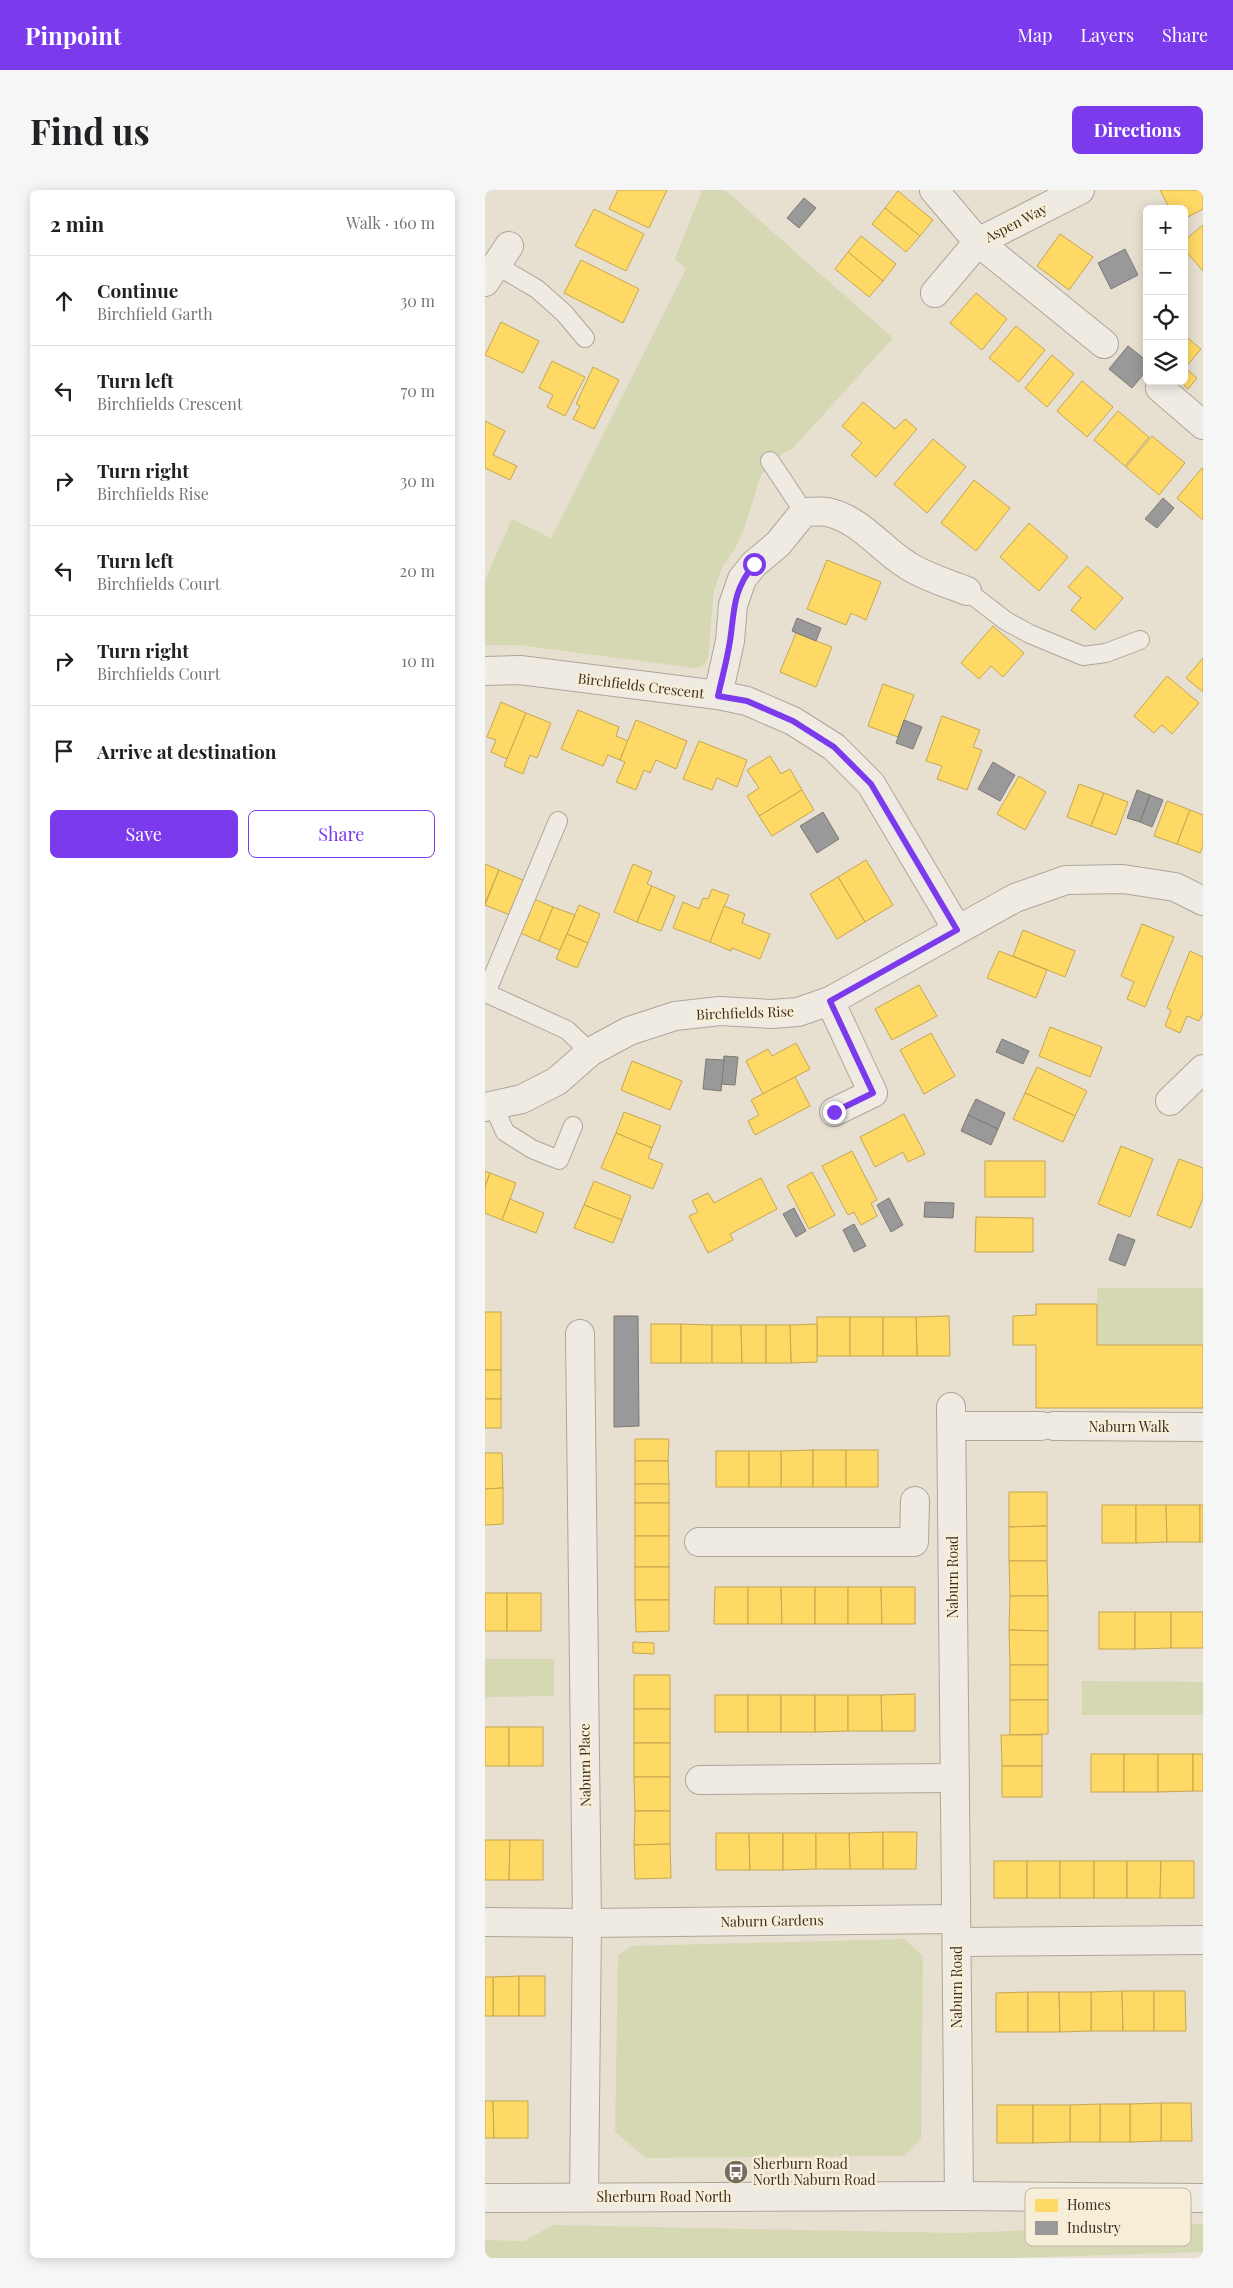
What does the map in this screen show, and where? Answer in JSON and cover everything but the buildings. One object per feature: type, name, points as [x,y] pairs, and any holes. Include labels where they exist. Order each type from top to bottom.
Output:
[{"type":"street","name":"Aspen Way","points":[[934,190],[979,242]]},
{"type":"street","name":"Aspen Way","points":[[935,293],[979,242],[1080,190]]},
{"type":"street","points":[[979,242],[1104,344]]},
{"type":"street","points":[[1160,388],[1200,417]]},
{"type":"street","points":[[718,696],[730,641],[733,605],[742,579],[754,564],[783,539],[804,512],[827,512],[847,520],[868,532],[908,566],[967,591]]},
{"type":"street","name":"Birchfields Crescent","points":[[485,671],[520,670],[718,696],[747,701],[793,721],[834,747],[871,784],[957,930]]},
{"type":"street","name":"Birchfields Rise","points":[[489,1106],[522,1099],[557,1081],[590,1052],[629,1031],[675,1016],[720,1011],[771,1014],[798,1012],[830,1001],[1015,898],[1066,880],[1123,879],[1175,887],[1203,901]]},
{"type":"street","points":[[830,1001],[873,1093],[834,1112]]},
{"type":"street","points":[[1169,1101],[1203,1069]]},
{"type":"street","name":"Naburn Place","points":[[580,1334],[587,1923],[584,2197]]},
{"type":"street","name":"Naburn Walk","points":[[951,1416],[1047,1426],[1203,1427]]},
{"type":"street","name":"Naburn Road","points":[[951,1416],[959,2196]]},
{"type":"street","points":[[699,1542],[914,1542],[915,1501]]},
{"type":"street","points":[[700,1780],[955,1778]]},
{"type":"street","name":"Naburn Gardens","points":[[485,1922],[956,1931],[1203,1940]]},
{"type":"street","name":"Sherburn Road North","points":[[485,2198],[1025,2197]]},
{"type":"lane","points":[[497,264],[537,289],[564,313],[585,338]]},
{"type":"lane","points":[[770,461],[804,512]]},
{"type":"lane","points":[[967,591],[1006,620],[1030,634],[1083,656],[1106,653],[1140,640]]},
{"type":"lane","points":[[559,821],[486,993],[567,1030],[590,1052]]},
{"type":"lane","points":[[489,1106],[505,1132],[532,1149],[559,1160],[573,1126]]},
{"type":"green space","points":[[702,190],[725,190],[893,338],[793,448],[770,461],[760,478],[744,529],[736,547],[722,568],[714,590],[708,658],[703,666],[695,668],[518,645],[485,645],[485,580],[512,519],[551,538],[686,269],[675,259]]},
{"type":"green space","points":[[1097,1288],[1203,1288],[1203,1345],[1097,1345]]},
{"type":"green space","points":[[485,1659],[554,1659],[554,1696],[485,1697]]},
{"type":"green space","points":[[1082,1681],[1203,1682],[1203,1715],[1082,1715]]},
{"type":"green space","points":[[904,1939],[923,1956],[921,2139],[904,2156],[646,2158],[615,2132],[618,1955],[632,1946]]},
{"type":"green space","points":[[1191,2224],[1203,2224],[1203,2252],[1011,2258],[485,2258],[485,2240],[524,2241],[553,2225],[958,2233],[1025,2231],[1025,2246],[1191,2246]]},
{"type":"place","name":"Sherburn Road North Naburn Road","points":[[736,2172]]},
{"type":"route","points":[[754,564],[742,579],[733,605],[730,641],[718,696],[747,701],[793,721],[834,747],[871,784],[957,930],[830,1001],[873,1093],[834,1112]]}]
